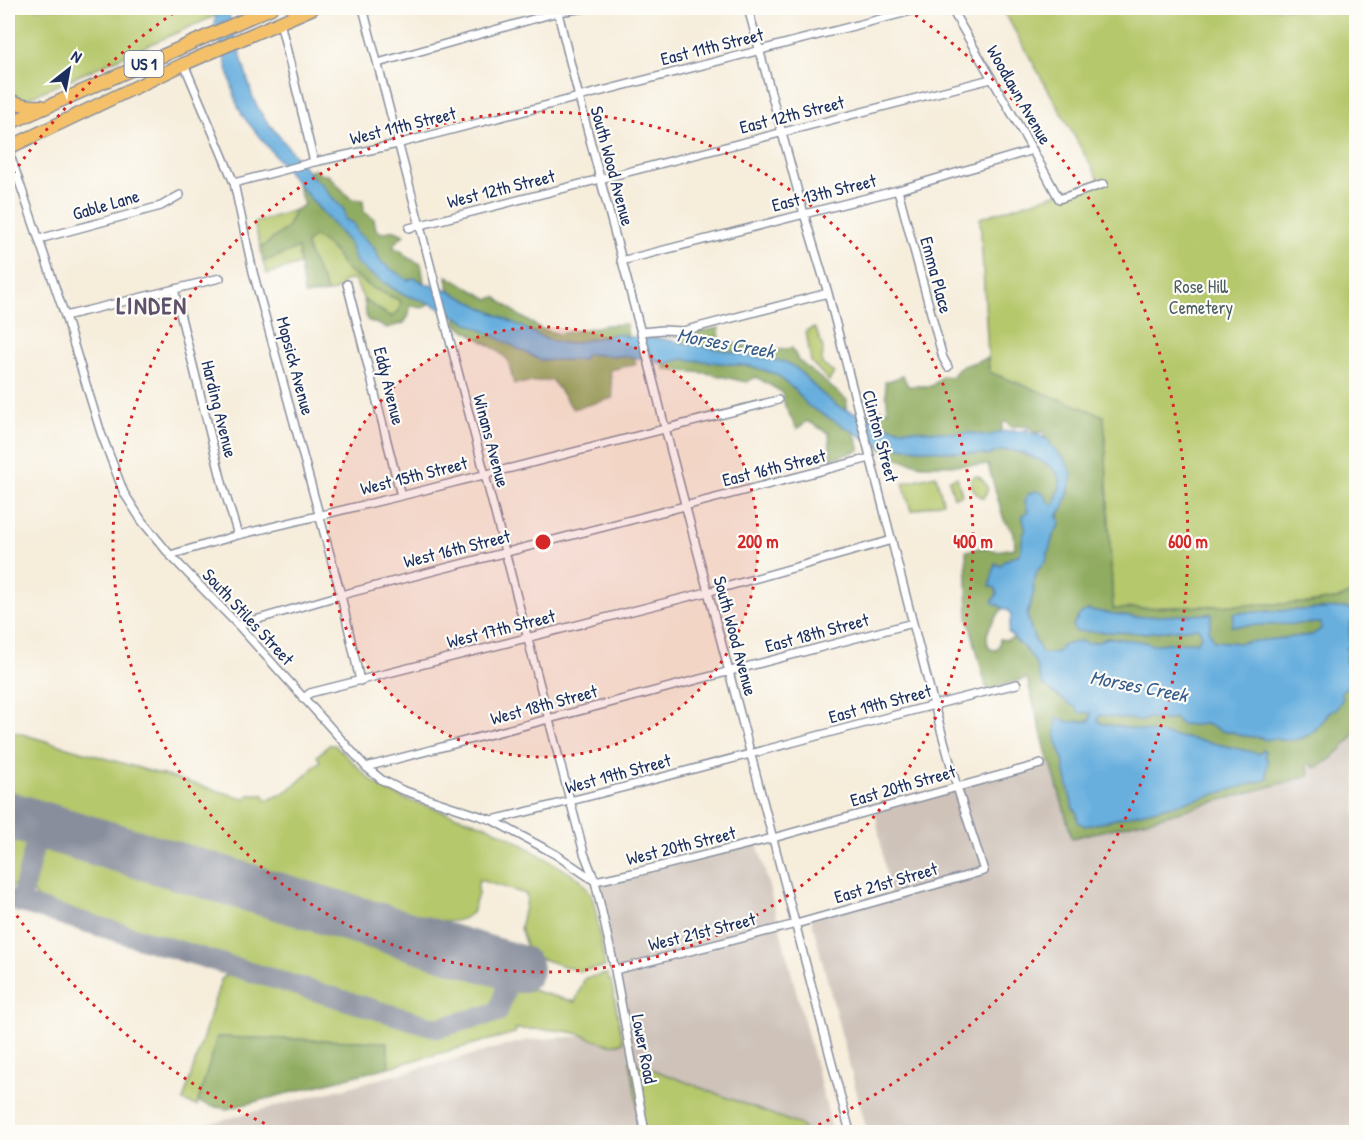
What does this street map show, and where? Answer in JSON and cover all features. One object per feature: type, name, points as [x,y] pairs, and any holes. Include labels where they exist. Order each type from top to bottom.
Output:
[{"type":"highway","name":"US 1","points":[[8,124],[271,8]]},
{"type":"highway","name":"US 1","points":[[8,149],[184,64],[313,8]]},
{"type":"highway","points":[[8,99],[30,107],[51,105]]},
{"type":"street","name":"Winans Avenue","points":[[363,8],[584,853],[595,881]]},
{"type":"street","points":[[378,63],[558,10],[586,8]]},
{"type":"street","name":"Clinton Street","points":[[748,8],[828,293],[934,705],[984,871]]},
{"type":"street","name":"East 11th Street","points":[[578,97],[923,8]]},
{"type":"street","name":"Woodlawn Avenue","points":[[951,8],[1034,150],[1059,199],[1104,184]]},
{"type":"street","name":"South Wood Avenue","points":[[558,10],[578,97],[642,333],[850,1132]]},
{"type":"street","points":[[280,22],[314,162]]},
{"type":"street","name":"Mopsick Avenue","points":[[184,64],[234,183],[256,283],[341,595],[360,681]]},
{"type":"street","name":"East 12th Street","points":[[600,180],[991,79]]},
{"type":"street","name":"West 11th Street","points":[[234,183],[578,97]]},
{"type":"street","name":"South Stiles Street","points":[[8,149],[65,316],[101,433],[121,488],[142,521],[170,555],[238,625],[366,767],[382,780],[402,790],[492,820],[555,854],[595,881]]},
{"type":"street","name":"East 13th Street","points":[[621,261],[898,190],[1034,150]]},
{"type":"street","name":"West 12th Street","points":[[409,228],[600,180]]},
{"type":"street","name":"Emma Place","points":[[898,190],[943,358],[948,367]]},
{"type":"street","name":"Gable Lane","points":[[39,240],[161,206],[180,195]]},
{"type":"street","points":[[65,316],[220,278]]},
{"type":"street","name":"Eddy Avenue","points":[[347,284],[401,496]]},
{"type":"street","name":"Harding Avenue","points":[[174,289],[238,535]]},
{"type":"street","points":[[642,333],[663,330],[683,331],[828,293]]},
{"type":"street","name":"West 15th Street","points":[[170,555],[238,535],[778,400]]},
{"type":"street","name":"East 16th Street","points":[[686,506],[870,458]]},
{"type":"street","name":"West 16th Street","points":[[238,625],[341,595],[686,506]]},
{"type":"street","name":"West 17th Street","points":[[303,699],[310,693],[708,591],[892,540]]},
{"type":"street","name":"East 18th Street","points":[[729,672],[913,623]]},
{"type":"street","name":"West 18th Street","points":[[366,767],[729,672]]},
{"type":"street","name":"East 19th Street","points":[[751,754],[1017,684]]},
{"type":"street","name":"West 19th Street","points":[[492,820],[571,802],[751,754]]},
{"type":"street","name":"East 20th Street","points":[[773,838],[1041,764]]},
{"type":"street","name":"West 20th Street","points":[[595,881],[773,838]]},
{"type":"street","name":"East 21st Street","points":[[796,924],[984,871]]},
{"type":"street","points":[[595,881],[615,970]]},
{"type":"street","name":"West 21st Street","points":[[615,970],[796,924]]},
{"type":"street","name":"Lower Road","points":[[615,970],[645,1132]]},
{"type":"shaded area","points":[[1356,732],[1356,1132],[867,1132],[811,918],[890,896],[875,811],[1051,762],[1072,838],[1148,820],[1309,776],[1306,766],[1311,763],[1314,767],[1319,767],[1339,751]]},
{"type":"shaded area","points":[[757,841],[833,1132],[807,1132],[799,1125],[642,1132],[177,1132],[528,1040],[624,1033],[601,908],[591,883]]},
{"type":"green space","points":[[8,8],[233,8],[14,104],[8,91]]},
{"type":"green space","name":"Rose Hill Cemetery","points":[[1002,8],[1356,8],[1356,591],[1341,598],[1309,603],[1113,609],[1104,417],[989,372],[980,218],[1099,180]]},
{"type":"green space","points":[[315,169],[320,174],[328,175],[351,199],[363,200],[364,212],[374,219],[376,229],[382,233],[393,230],[404,235],[394,244],[394,248],[421,264],[424,283],[415,278],[407,280],[381,262],[374,248],[357,233],[354,224],[345,219],[344,210],[308,171]]},
{"type":"green space","points":[[297,183],[350,244],[356,262],[402,294],[430,303],[422,308],[410,305],[409,315],[404,323],[387,328],[367,320],[364,300],[391,317],[399,311],[401,301],[372,288],[345,268],[333,250],[314,236],[306,244],[328,293],[304,295],[298,248],[263,262],[261,248],[287,228],[295,210],[304,205]]},
{"type":"green space","points":[[295,210],[287,228],[261,248],[254,223]]},
{"type":"green space","points":[[313,235],[333,250],[345,268],[372,288],[402,301],[399,311],[391,317],[364,300],[354,279],[342,282],[343,288],[328,293],[306,244]]},
{"type":"green space","points":[[298,248],[300,264],[267,274],[263,262]]},
{"type":"green space","points":[[447,276],[489,299],[496,297],[541,329],[559,334],[606,325],[626,324],[628,337],[617,334],[568,344],[548,340],[449,291]]},
{"type":"green space","points":[[455,315],[540,360],[582,360],[587,354],[634,357],[636,364],[610,370],[613,398],[573,409],[552,380],[514,384],[508,360],[494,348],[457,325]]},
{"type":"green space","points":[[719,328],[720,341],[771,351],[792,348],[798,360],[847,400],[846,410],[820,392],[796,368],[681,343],[683,334]]},
{"type":"green space","points":[[816,329],[823,348],[822,364],[834,373],[829,381],[811,362],[806,331]]},
{"type":"green space","points":[[988,358],[989,372],[1104,416],[1113,609],[1309,603],[1341,598],[1356,591],[1356,609],[1234,613],[1232,626],[1321,623],[1321,629],[1312,635],[1239,643],[1214,641],[1209,630],[1212,614],[1135,617],[1088,610],[1080,614],[1073,625],[1143,633],[1196,628],[1202,635],[1197,642],[1151,645],[1145,642],[1107,638],[1098,642],[1080,641],[1061,646],[1058,652],[1042,653],[1033,636],[1027,615],[1037,571],[1046,561],[1053,536],[1061,523],[1059,515],[1069,492],[1060,455],[1044,437],[1043,431],[1034,432],[1027,424],[1024,427],[1011,427],[1006,421],[998,433],[987,436],[893,428],[872,419],[867,413],[873,408],[888,411],[885,382],[903,376],[908,386],[932,386],[942,376],[952,377],[960,367]]},
{"type":"green space","points":[[682,359],[751,366],[776,374],[797,391],[809,406],[854,432],[860,450],[831,459],[829,433],[807,421],[797,429],[785,406],[782,392],[756,377],[746,382],[707,373],[665,370],[664,364]]},
{"type":"green space","points":[[877,445],[989,455],[1011,450],[1049,464],[1060,478],[1054,505],[1025,501],[1028,511],[1022,515],[1026,529],[1020,554],[1004,561],[1001,566],[995,564],[991,586],[996,588],[998,604],[1003,608],[990,627],[987,638],[990,649],[996,650],[1000,639],[1013,638],[1031,656],[1052,692],[1070,704],[1091,713],[1091,721],[1068,722],[1057,732],[1073,808],[1077,812],[1077,817],[1099,823],[1205,797],[1268,778],[1266,751],[1263,750],[1260,754],[1208,742],[1104,724],[1098,721],[1099,715],[1143,721],[1148,718],[1168,720],[1174,718],[1193,725],[1206,724],[1238,735],[1271,737],[1281,740],[1300,739],[1310,735],[1317,728],[1347,686],[1346,651],[1350,623],[1356,619],[1356,732],[1332,758],[1314,768],[1311,763],[1306,766],[1310,773],[1309,776],[1148,820],[1072,838],[1051,763],[1049,763],[1027,678],[987,690],[968,618],[966,551],[984,547],[996,551],[1015,548],[1014,533],[1004,520],[988,465],[922,465],[890,457]]},
{"type":"green space","points":[[936,475],[943,502],[911,511],[903,483]]},
{"type":"green space","points":[[975,476],[981,479],[988,489],[984,498],[976,493],[972,486],[971,479]]},
{"type":"green space","points":[[957,477],[962,495],[954,497],[949,480]]},
{"type":"green space","points":[[8,730],[246,799],[248,795],[264,795],[266,800],[282,794],[295,785],[320,761],[317,756],[329,745],[335,745],[372,781],[386,790],[405,799],[487,826],[580,879],[591,894],[595,907],[605,967],[579,971],[524,953],[526,945],[520,928],[527,899],[526,894],[480,880],[472,913],[450,922],[442,921],[440,924],[8,795]]},
{"type":"green space","points":[[8,837],[29,845],[19,880],[8,890]]},
{"type":"green space","points":[[45,848],[497,984],[499,986],[498,995],[493,1003],[482,1009],[433,1019],[41,903],[32,890],[32,880]]},
{"type":"green space","points":[[235,971],[439,1032],[499,1014],[506,1004],[513,985],[575,1002],[585,978],[607,974],[611,980],[623,1042],[608,1044],[566,1031],[516,1029],[515,1033],[389,1067],[387,1042],[217,1037],[197,1106],[183,1101],[221,980],[227,974]]},
{"type":"green space","points":[[217,1037],[387,1042],[389,1067],[227,1109],[198,1102]]},
{"type":"green space","points":[[630,1061],[800,1125],[807,1132],[642,1132]]},
{"type":"water","name":"Morses Creek","points":[[217,8],[227,8],[252,95],[265,119],[314,179],[323,185],[344,210],[345,219],[354,224],[357,233],[374,248],[381,262],[407,280],[415,278],[449,291],[548,340],[568,344],[618,334],[628,337],[657,338],[785,362],[796,368],[836,405],[893,428],[987,436],[1006,431],[1025,431],[1027,428],[1028,432],[1038,434],[1051,442],[1050,445],[1064,458],[1072,474],[1064,506],[1058,515],[1061,522],[1053,536],[1046,561],[1037,571],[1027,615],[1033,636],[1042,653],[1058,652],[1061,646],[1080,641],[1098,642],[1107,638],[1145,642],[1152,645],[1197,642],[1202,635],[1196,628],[1143,633],[1075,631],[1073,625],[1080,614],[1088,610],[1135,617],[1212,614],[1209,630],[1214,641],[1239,643],[1312,635],[1321,629],[1321,623],[1231,626],[1233,613],[1346,608],[1350,610],[1353,608],[1356,609],[1356,619],[1350,623],[1349,629],[1350,645],[1346,648],[1345,662],[1349,669],[1348,681],[1341,692],[1343,698],[1336,709],[1331,711],[1315,730],[1304,737],[1291,740],[1265,740],[1238,735],[1206,724],[1181,724],[1174,718],[1161,720],[1148,718],[1143,721],[1099,715],[1098,721],[1104,724],[1208,742],[1260,754],[1263,750],[1266,751],[1268,779],[1099,823],[1085,826],[1078,822],[1056,738],[1056,722],[1057,717],[1068,722],[1090,721],[1091,713],[1078,712],[1076,707],[1042,684],[1035,662],[1008,632],[1011,617],[1009,611],[992,602],[997,594],[996,588],[990,586],[995,563],[1000,566],[1004,561],[1020,554],[1026,529],[1022,515],[1028,511],[1025,501],[1027,495],[1035,491],[1043,493],[1049,503],[1054,505],[1060,484],[1057,473],[1028,455],[1007,450],[989,455],[877,445],[808,406],[796,391],[776,374],[751,366],[682,359],[664,364],[634,357],[587,354],[582,360],[540,360],[430,303],[402,294],[356,262],[350,244],[243,116],[237,104],[215,23]]},
{"type":"taxiway","points":[[20,903],[40,825]]},
{"type":"taxiway","points":[[8,899],[437,1028],[498,1012],[513,967]]},
{"type":"runway","points":[[8,815],[519,969]]},
{"type":"district","name":"LINDEN","points":[[152,306]]}]
